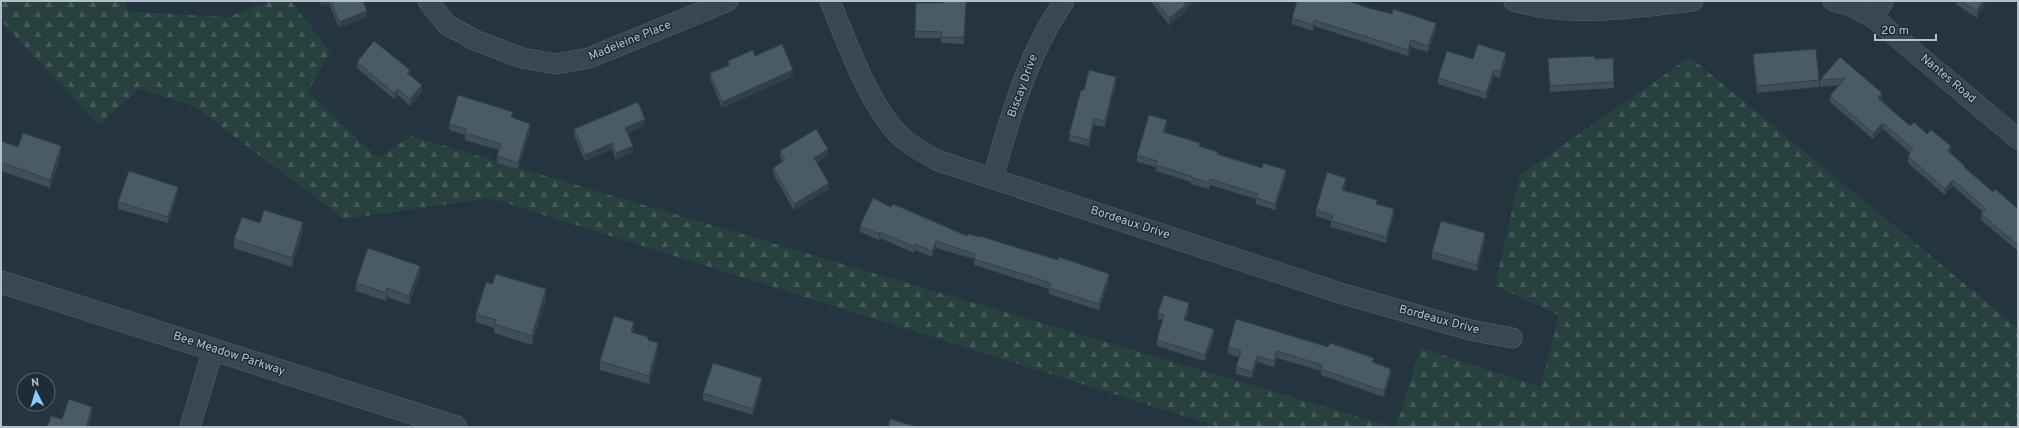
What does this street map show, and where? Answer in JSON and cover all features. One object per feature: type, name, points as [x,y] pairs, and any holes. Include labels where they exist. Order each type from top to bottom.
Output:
[{"type":"street","name":"Madeleine Place","points":[[428,1],[447,25],[476,41],[522,58],[556,64],[589,58],[728,1]]},
{"type":"street","name":"Bordeaux Drive","points":[[830,1],[861,74],[885,118],[904,140],[936,160],[993,177],[1340,293],[1470,330],[1512,338]]},
{"type":"street","name":"Biscay Drive","points":[[993,177],[1024,76],[1046,28],[1064,1]]},
{"type":"street","points":[[1514,1],[1607,10],[1693,1]]},
{"type":"street","name":"Nantes Road","points":[[1833,1],[1851,6],[1879,10],[2018,139]]},
{"type":"street","name":"Bee Meadow Parkway","points":[[1,282],[456,427]]},
{"type":"street","points":[[190,427],[213,350]]},
{"type":"green space","points":[[1,1],[124,1],[128,12],[229,17],[270,1],[291,1],[330,52],[308,92],[378,158],[411,136],[1393,427],[1219,427],[490,198],[344,219],[194,106],[139,89],[99,125],[1,21]]},
{"type":"green space","points":[[1690,57],[2018,328],[2018,427],[1396,427],[1421,348],[1541,387],[1559,315],[1495,286],[1520,175]]},
{"type":"building","points":[[331,1],[363,1],[367,11],[339,22]]},
{"type":"building","points":[[943,1],[966,1],[964,37],[941,37],[942,32],[915,31],[916,3],[943,3]]},
{"type":"building","points":[[1155,1],[1187,1],[1184,3],[1186,5],[1169,18]]},
{"type":"building","points":[[1297,1],[1348,1],[1392,14],[1393,9],[1436,23],[1428,46],[1411,40],[1408,50],[1314,20],[1313,25],[1292,18]]},
{"type":"building","points":[[1961,1],[1983,1],[1977,11]]},
{"type":"building","points":[[374,41],[410,70],[407,73],[422,85],[410,99],[398,89],[394,93],[357,62]]},
{"type":"building","points":[[782,44],[793,70],[722,102],[710,73],[730,65],[728,61],[753,50],[755,56]]},
{"type":"building","points":[[1478,44],[1506,53],[1500,71],[1494,70],[1486,93],[1438,78],[1447,51],[1473,59]]},
{"type":"building","points":[[1816,49],[1819,80],[1757,86],[1753,54]]},
{"type":"building","points":[[1595,56],[1595,59],[1613,58],[1614,82],[1550,86],[1548,58]]},
{"type":"building","points":[[1840,57],[1882,93],[1878,98],[1910,126],[1914,122],[1927,134],[1931,130],[1951,146],[1948,151],[1965,166],[1964,167],[1993,192],[1995,189],[2018,209],[2018,245],[1981,214],[1986,209],[1953,180],[1945,189],[1908,156],[1913,149],[1883,123],[1873,133],[1830,96],[1845,78],[1820,80]]},
{"type":"building","points":[[1089,70],[1116,77],[1105,121],[1094,119],[1089,140],[1069,135],[1081,90],[1084,90]]},
{"type":"building","points":[[458,95],[513,112],[511,117],[530,124],[518,163],[497,156],[501,144],[465,133],[466,129],[449,124]]},
{"type":"building","points":[[638,102],[645,119],[625,128],[633,146],[616,153],[612,143],[585,155],[574,129]]},
{"type":"building","points":[[1149,115],[1167,120],[1163,132],[1200,143],[1199,146],[1218,152],[1217,154],[1262,168],[1263,163],[1286,170],[1275,204],[1256,198],[1258,194],[1210,179],[1209,183],[1156,165],[1157,161],[1137,155]]},
{"type":"building","points":[[816,129],[828,149],[814,158],[829,183],[794,204],[773,168],[785,160],[780,151]]},
{"type":"building","points":[[23,133],[61,146],[50,180],[1,162],[1,141],[18,147]]},
{"type":"building","points":[[129,171],[178,187],[168,217],[118,202]]},
{"type":"building","points":[[1327,172],[1346,178],[1342,190],[1377,200],[1376,204],[1394,209],[1386,237],[1331,221],[1333,215],[1316,210]]},
{"type":"building","points":[[873,198],[891,207],[893,204],[967,236],[968,234],[979,236],[1058,260],[1059,257],[1109,274],[1099,304],[1049,288],[1051,283],[974,259],[975,254],[936,241],[932,251],[915,244],[914,247],[880,232],[879,234],[860,226]]},
{"type":"building","points":[[264,210],[303,222],[292,258],[234,239],[242,217],[260,223]]},
{"type":"building","points":[[1441,221],[1485,233],[1477,265],[1432,252]]},
{"type":"building","points":[[368,248],[420,266],[409,296],[387,288],[386,293],[356,283]]},
{"type":"building","points":[[496,274],[546,289],[532,336],[494,324],[496,320],[476,314],[486,282],[492,284]]},
{"type":"building","points":[[1164,295],[1189,303],[1184,320],[1214,329],[1205,355],[1157,340],[1164,315],[1158,313]]},
{"type":"building","points":[[614,316],[634,322],[631,332],[648,337],[648,340],[658,343],[649,376],[600,361]]},
{"type":"building","points":[[1236,319],[1328,347],[1330,343],[1374,358],[1372,362],[1391,369],[1384,391],[1321,369],[1322,365],[1277,351],[1274,361],[1257,356],[1252,372],[1236,367],[1241,351],[1228,347]]},
{"type":"building","points":[[713,363],[762,378],[753,409],[703,393]]},
{"type":"building","points":[[69,399],[92,407],[86,427],[47,427],[51,416],[62,419]]},
{"type":"building","points":[[890,419],[917,427],[888,427]]}]
